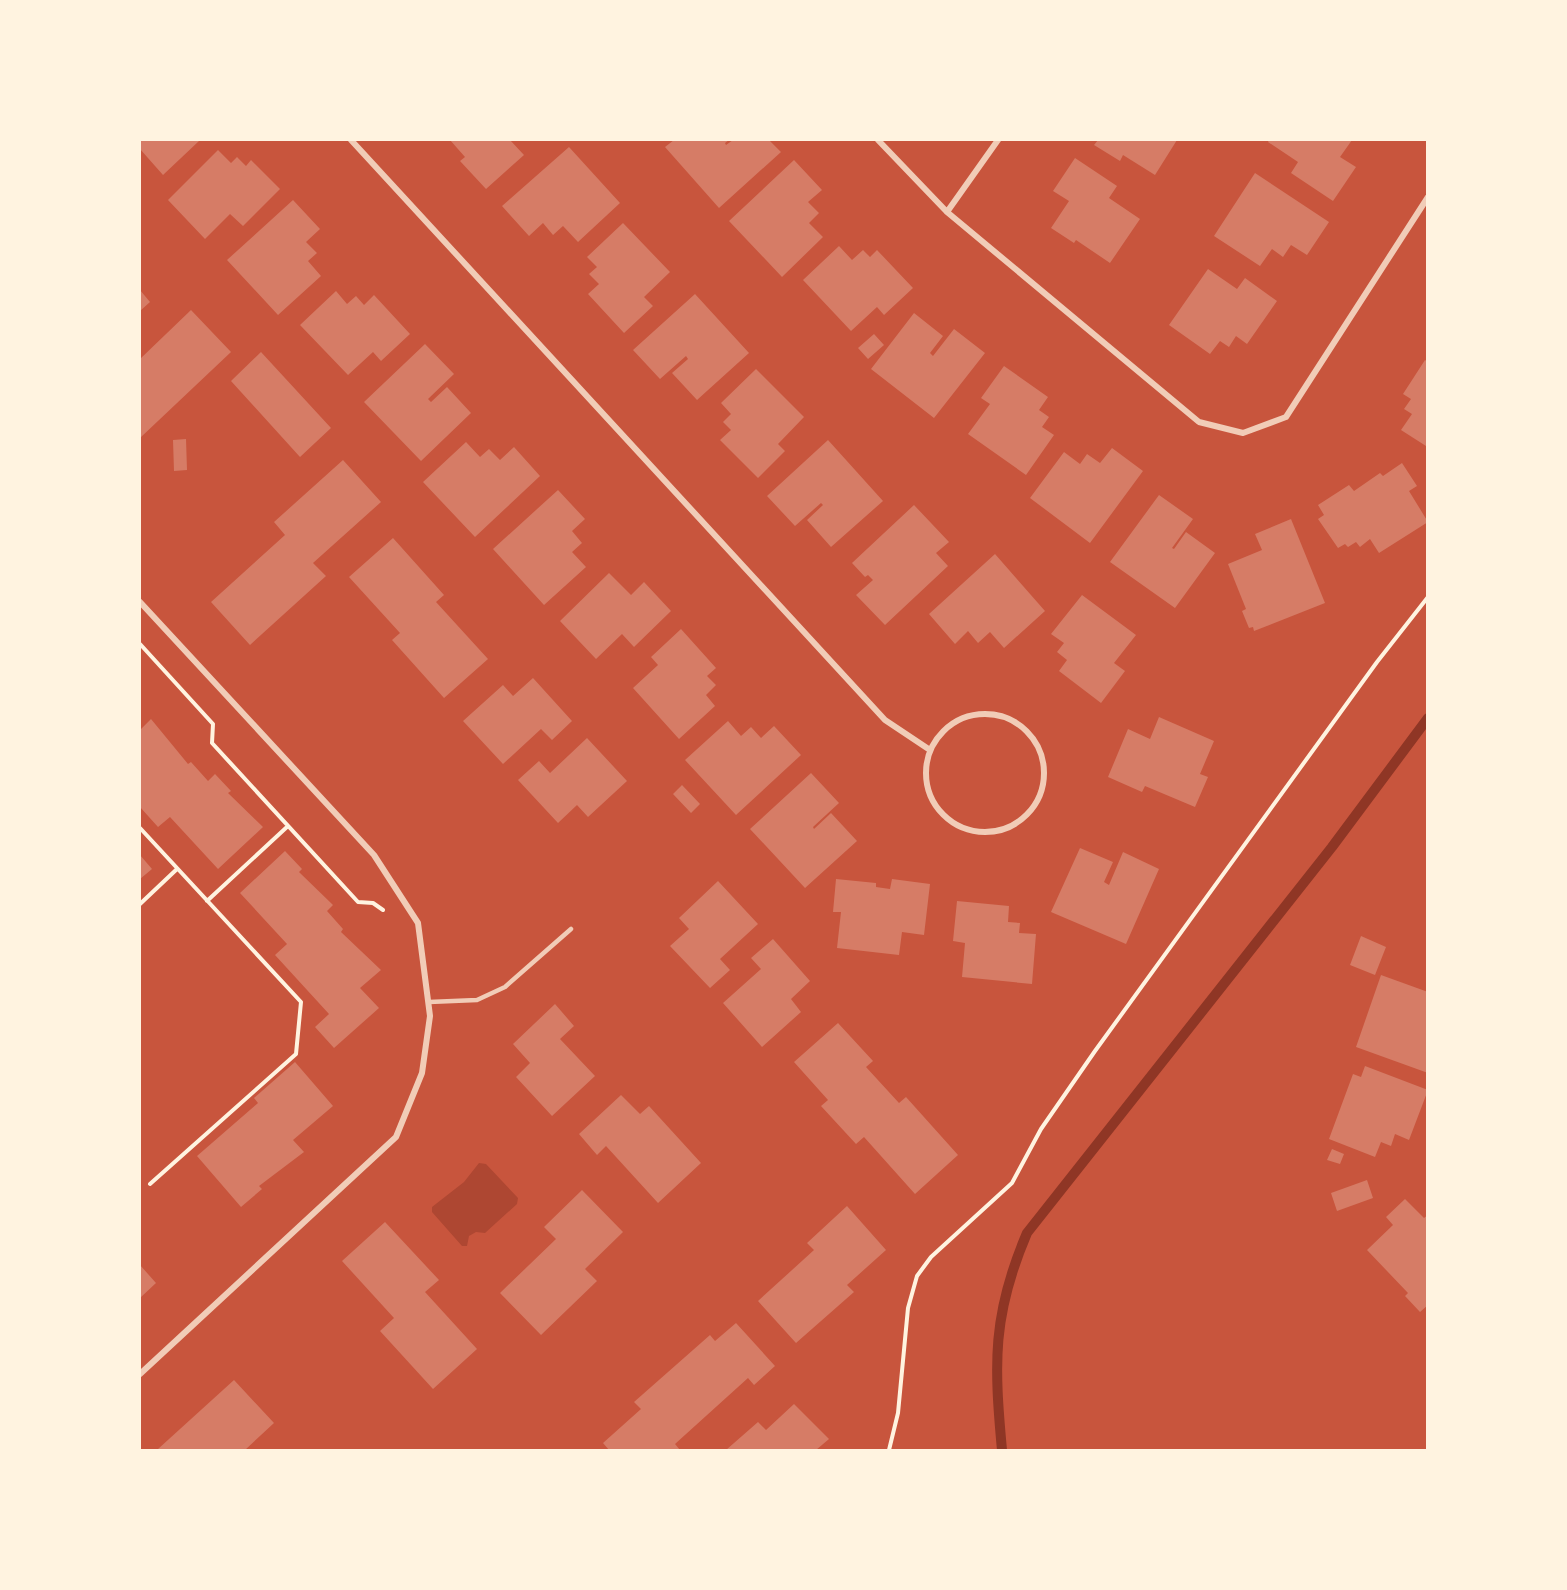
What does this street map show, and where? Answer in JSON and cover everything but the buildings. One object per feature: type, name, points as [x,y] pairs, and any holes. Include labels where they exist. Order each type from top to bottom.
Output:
[{"type":"street","points":[[351,140],[885,720],[930,750]]},
{"type":"street","points":[[878,140],[947,212],[1199,422],[1244,433],[1286,417],[1428,197]]},
{"type":"street","points":[[947,212],[998,140]]},
{"type":"street","points":[[140,602],[374,855],[418,923],[430,1016],[422,1073],[396,1137],[140,1374]]},
{"type":"street","points":[[976,714],[996,714],[1015,721],[1031,734],[1041,751],[1044,770],[1043,789],[1034,806],[1021,820],[1004,829],[985,832],[966,829],[949,820],[936,806],[927,788],[925,769],[930,750],[940,733],[956,720],[976,714]]},
{"type":"lane","points":[[429,1002],[477,1000],[505,987],[571,930]]},
{"type":"path","points":[[889,1450],[898,1413],[908,1308],[917,1276],[931,1257],[1012,1183],[1041,1129],[1095,1051],[1377,662],[1428,597]]},
{"type":"path","points":[[140,644],[213,724],[212,743],[358,902],[373,903],[385,911],[403,900]]},
{"type":"path","points":[[207,901],[288,826]]},
{"type":"path","points":[[140,828],[301,1002],[296,1054],[150,1184]]},
{"type":"path","points":[[140,904],[177,869]]},
{"type":"shaded area","points":[[479,1163],[486,1164],[518,1198],[517,1204],[485,1233],[476,1232],[469,1236],[467,1246],[462,1246],[432,1212],[432,1207],[464,1182]]},
{"type":"waterway","points":[[1002,1450],[997,1365],[998,1340],[1007,1289],[1027,1233],[1332,847],[1428,718]]}]
